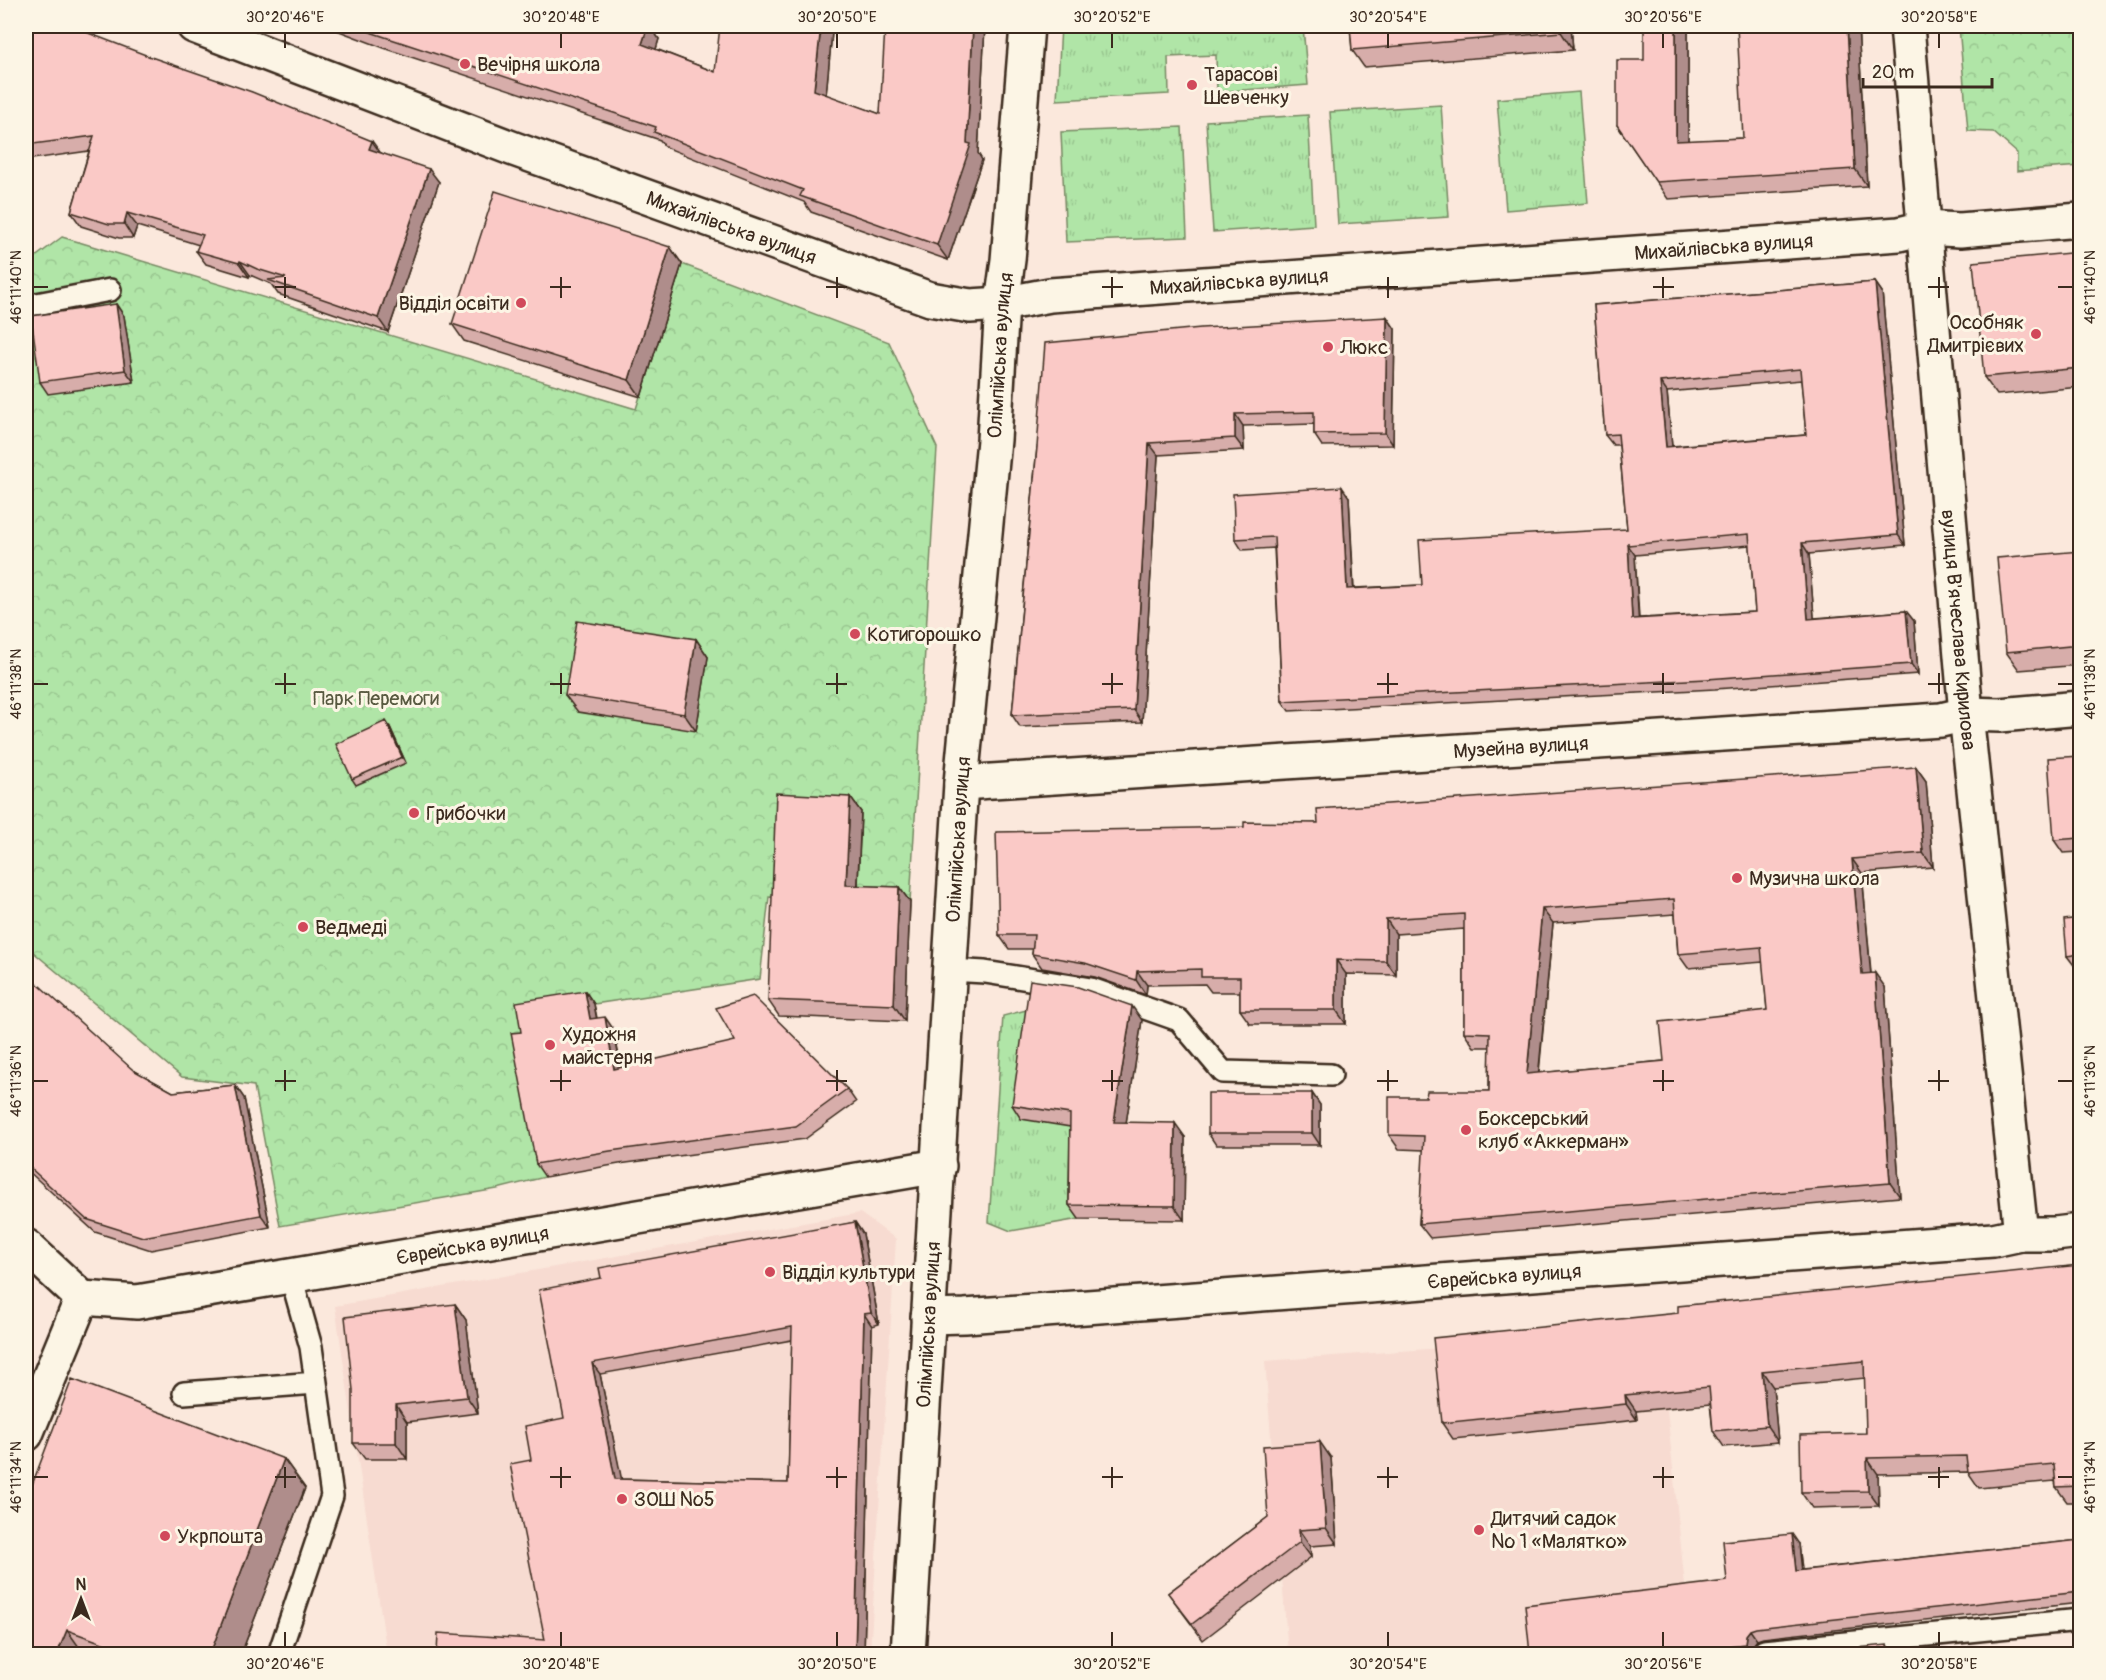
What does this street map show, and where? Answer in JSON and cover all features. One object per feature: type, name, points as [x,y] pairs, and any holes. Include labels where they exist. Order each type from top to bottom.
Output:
[{"type":"street","name":"Михайлівська вулиця","points":[[194,26],[514,149],[930,299],[970,306],[1002,304],[1050,295],[1899,234],[1924,228],[1960,230],[2080,220]]},
{"type":"street","name":"Олімпійська вулиця","points":[[908,1654],[961,783],[994,440],[1002,304],[1009,249],[1027,26]]},
{"type":"street","name":"вулиця В'ячеслава Кирилова","points":[[1907,26],[1966,714],[2021,1234]]},
{"type":"street","name":"Музейна вулиця","points":[[961,783],[1929,721],[1966,714],[2000,715],[2080,708]]},
{"type":"street","name":"Єврейська вулиця","points":[[82,1298],[137,1302],[939,1166]]},
{"type":"street","name":"Єврейська вулиця","points":[[928,1317],[1982,1241],[2021,1234],[2080,1231]]},
{"type":"street","points":[[26,1246],[82,1298],[26,1434]]},
{"type":"lane","points":[[26,306],[110,290]]},
{"type":"lane","points":[[950,970],[985,972],[1091,989],[1179,1020],[1223,1072],[1331,1075]]},
{"type":"lane","points":[[279,1654],[332,1496],[311,1347],[291,1276]]},
{"type":"lane","points":[[184,1393],[316,1383]]},
{"type":"lane","points":[[1764,1652],[2080,1620]]},
{"type":"shaded area","name":"ЗОШ №5","points":[[860,1213],[896,1239],[870,1654],[387,1654],[335,1306]]},
{"type":"shaded area","name":"Дитячий садок № 1 «Малятко»","points":[[1659,1332],[1692,1654],[1288,1654],[1265,1361]]},
{"type":"green space","points":[[1061,26],[1303,26],[1308,85],[1217,92],[1216,55],[1168,57],[1169,94],[1057,100]]},
{"type":"green space","points":[[1959,26],[2080,26],[2080,166],[2017,171],[2017,153],[1993,132],[1968,131]]},
{"type":"green space","points":[[1579,92],[1588,203],[1506,210],[1497,99]]},
{"type":"green space","points":[[1441,105],[1449,217],[1338,224],[1330,112]]},
{"type":"green space","points":[[1308,115],[1314,225],[1213,232],[1206,121]]},
{"type":"green space","points":[[1182,127],[1187,237],[1066,242],[1061,132]]},
{"type":"green space","name":"Парк Перемоги","points":[[62,237],[636,409],[682,264],[889,342],[937,448],[910,902],[769,897],[760,979],[594,1004],[520,1046],[545,1177],[497,1189],[280,1226],[254,1086],[182,1077],[26,946],[26,264]]},
{"type":"green space","points":[[1038,1007],[1079,1128],[1079,1219],[1011,1231],[989,1222],[1003,1016]]},
{"type":"building","points":[[38,26],[70,26],[252,92],[372,141],[369,149],[429,169],[378,318],[268,280],[286,278],[240,261],[239,263],[196,251],[203,235],[127,213],[124,224],[109,224],[71,212],[94,136],[26,145],[26,29]]},
{"type":"building","points":[[355,26],[648,26],[642,44],[715,72],[720,26],[821,26],[814,90],[880,114],[885,27],[973,26],[967,143],[971,144],[937,245],[800,196],[803,190],[654,132],[656,127]]},
{"type":"building","points":[[1350,26],[1561,26],[1561,32],[1352,50]]},
{"type":"building","points":[[1644,26],[1676,26],[1676,141],[1743,138],[1737,26],[1847,26],[1855,169],[1656,182],[1617,125],[1617,60],[1644,60]]},
{"type":"building","name":"Відділ освіти","points":[[495,191],[670,247],[629,380],[452,324]]},
{"type":"building","name":"Особняк Дмитрієвих","points":[[2080,252],[2080,368],[1984,377],[1973,262]]},
{"type":"building","points":[[1875,282],[1898,535],[1802,543],[1808,619],[1906,611],[1911,664],[1707,679],[1282,701],[1274,537],[1235,539],[1233,494],[1342,487],[1347,589],[1422,585],[1419,540],[1627,529],[1618,434],[1605,435],[1594,305]],"holes":[[[1800,369],[1806,435],[1666,447],[1660,382]],[[1749,534],[1755,612],[1632,619],[1628,545]]]},
{"type":"building","points":[[116,304],[125,370],[40,382],[31,316]]},
{"type":"building","points":[[1387,317],[1385,433],[1314,434],[1314,412],[1235,414],[1235,438],[1149,443],[1134,710],[1012,715],[1045,343],[1201,328]]},
{"type":"building","points":[[2080,551],[2080,645],[2006,652],[1997,558]]},
{"type":"building","points":[[577,621],[696,639],[684,714],[565,695]]},
{"type":"building","points":[[386,721],[402,757],[352,779],[336,744]]},
{"type":"building","points":[[2080,756],[2080,838],[2054,840],[2048,758]]},
{"type":"building","points":[[1916,767],[1923,853],[1852,859],[1862,974],[1875,973],[1890,1183],[1419,1224],[1424,1136],[1389,1135],[1389,1097],[1426,1097],[1427,1091],[1489,1091],[1490,1033],[1464,1032],[1464,914],[1386,919],[1386,961],[1336,960],[1336,1010],[1240,1010],[1240,977],[1201,977],[1201,969],[1137,971],[1136,980],[1085,963],[1032,954],[1034,935],[999,935],[996,832],[1244,827],[1244,822],[1318,823],[1317,809]],"holes":[[[1674,899],[1678,954],[1761,947],[1767,1010],[1660,1022],[1664,1061],[1527,1074],[1542,909]]]},
{"type":"building","points":[[776,793],[850,797],[846,885],[899,887],[894,1005],[768,1000]]},
{"type":"building","points":[[2080,918],[2080,954],[2067,956],[2064,920]]},
{"type":"building","points":[[30,977],[133,1070],[173,1092],[235,1085],[261,1215],[143,1237],[86,1219],[26,1164],[26,982]]},
{"type":"building","points":[[1030,980],[1078,987],[1132,1006],[1114,1122],[1175,1123],[1174,1206],[1069,1205],[1070,1114],[1012,1105]]},
{"type":"building","points":[[585,991],[590,1019],[605,1017],[614,1069],[735,1041],[716,1008],[753,996],[847,1089],[796,1126],[610,1151],[536,1164],[511,1033],[521,1032],[516,1002]]},
{"type":"building","points":[[1208,1093],[1312,1093],[1312,1133],[1208,1133]]},
{"type":"building","points":[[855,1222],[871,1313],[864,1314],[855,1654],[437,1654],[438,1633],[545,1640],[510,1464],[531,1460],[525,1426],[564,1418],[539,1290],[601,1278],[599,1268]],"holes":[[[792,1327],[788,1483],[615,1479],[592,1363]]]},
{"type":"building","points":[[2080,1265],[2080,1486],[2056,1487],[2054,1464],[1968,1472],[1966,1456],[1867,1458],[1868,1491],[1801,1492],[1800,1435],[1866,1433],[1864,1361],[1762,1371],[1767,1426],[1713,1431],[1709,1387],[1625,1395],[1626,1404],[1442,1423],[1433,1338],[1678,1313],[1678,1306]]},
{"type":"building","points":[[455,1304],[467,1397],[396,1405],[396,1443],[353,1443],[353,1390],[345,1317]]},
{"type":"building","name":"Укрпошта","points":[[72,1379],[284,1459],[210,1654],[133,1654],[67,1630],[57,1654],[26,1654],[26,1501]]},
{"type":"building","points":[[1320,1442],[1326,1528],[1299,1530],[1300,1542],[1192,1624],[1168,1593],[1268,1517],[1263,1446]]},
{"type":"building","points":[[1792,1534],[1796,1571],[2080,1540],[2080,1592],[1756,1628],[1750,1630],[1746,1635],[1745,1644],[1685,1651],[1686,1654],[1530,1654],[1525,1605],[1727,1581],[1723,1541]]},
{"type":"building","points":[[1887,1645],[1888,1654],[1794,1654]]},
{"type":"building","points":[[1057,1650],[1157,1654],[1056,1654]]},
{"type":"place","name":"Вечірня школа","points":[[465,64]]},
{"type":"place","name":"Тарасові Шевченку","points":[[1192,85]]},
{"type":"place","name":"Відділ освіти","points":[[521,303]]},
{"type":"place","name":"Особняк Дмитрієвих","points":[[2036,334]]},
{"type":"place","name":"Люкс","points":[[1328,347]]},
{"type":"place","name":"Котигорошко","points":[[855,634]]},
{"type":"place","name":"Грибочки","points":[[414,813]]},
{"type":"place","name":"Музична школа","points":[[1737,878]]},
{"type":"place","name":"Ведмеді","points":[[303,927]]},
{"type":"place","name":"Художня майстерня","points":[[550,1045]]},
{"type":"place","name":"Боксерський клуб «Аккерман»","points":[[1466,1130]]},
{"type":"place","name":"Відділ культури","points":[[770,1272]]},
{"type":"place","name":"ЗОШ №5","points":[[622,1499]]},
{"type":"place","name":"Дитячий садок № 1 «Малятко»","points":[[1479,1530]]},
{"type":"place","name":"Укрпошта","points":[[165,1536]]}]
